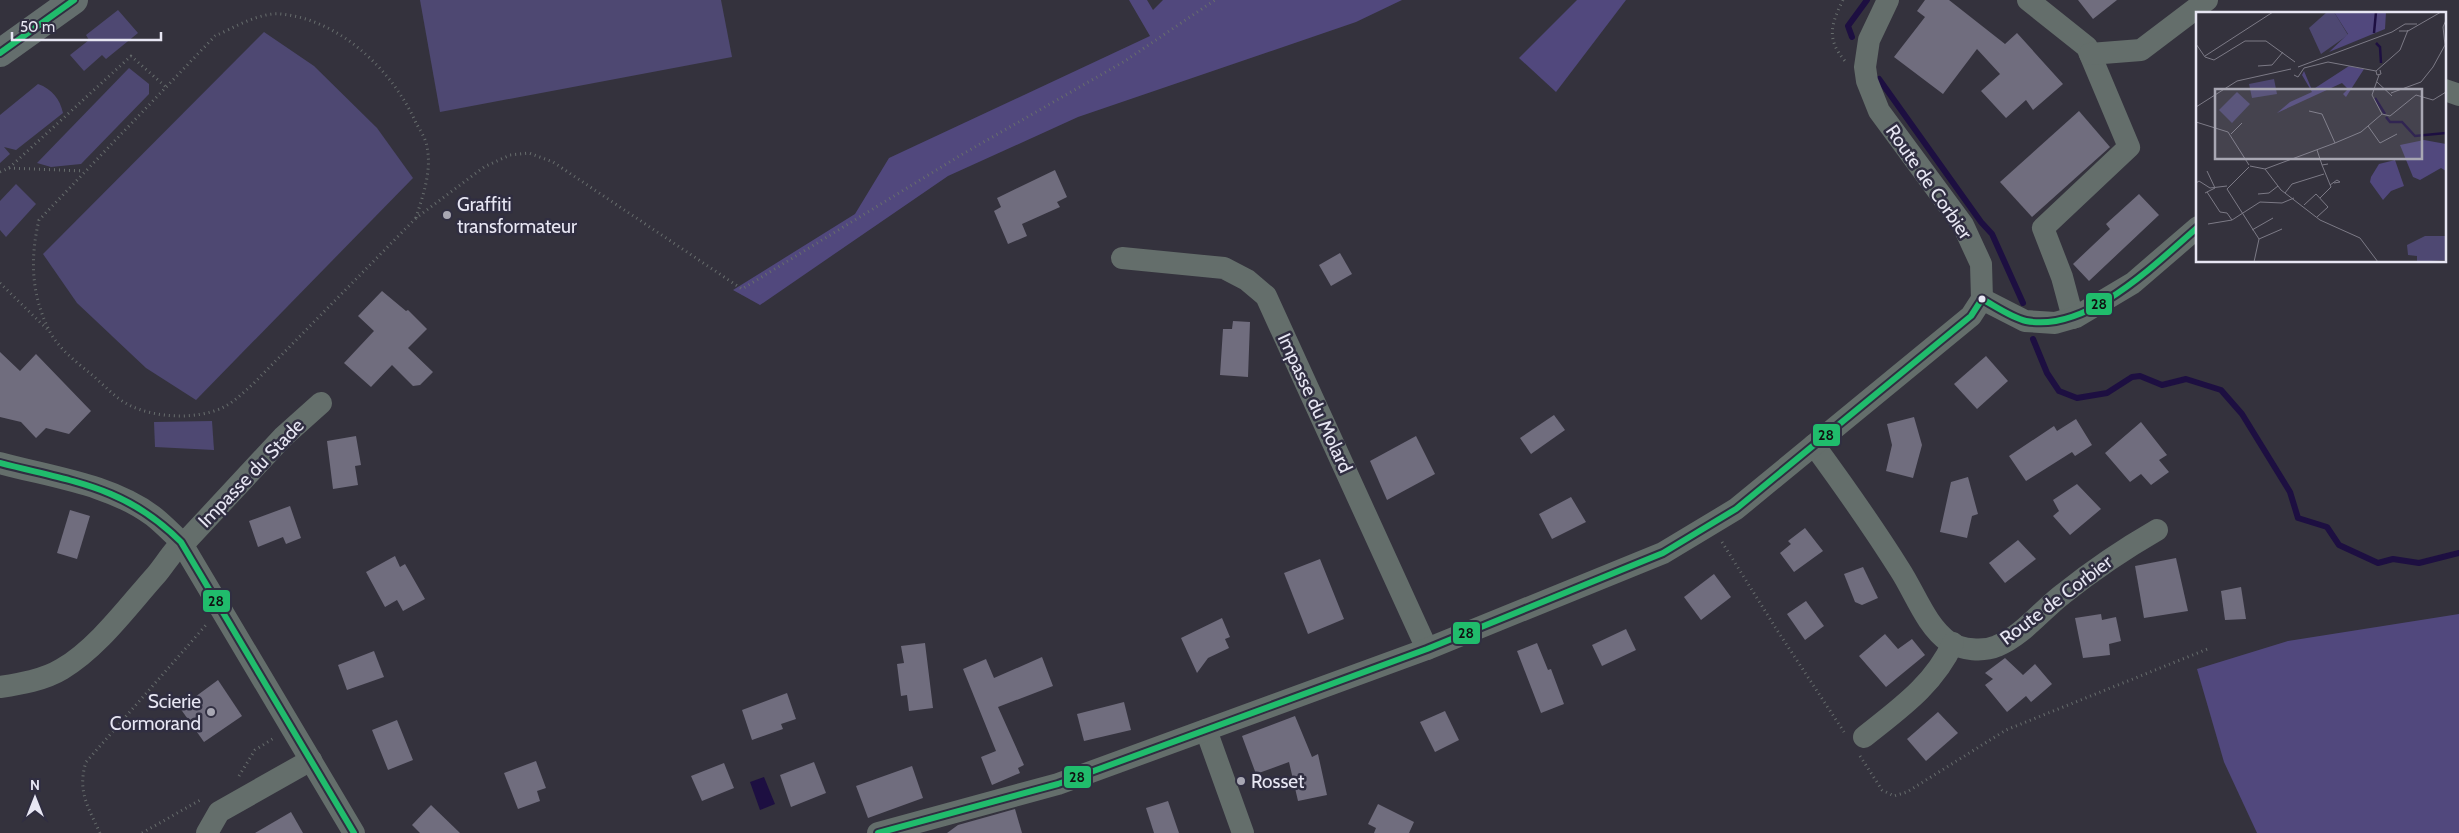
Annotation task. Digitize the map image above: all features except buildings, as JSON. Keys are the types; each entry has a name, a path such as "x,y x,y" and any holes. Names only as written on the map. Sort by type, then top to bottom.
{"main road":[{"path":"0,53 74,0"}],"street":[{"name":"Route de Corbier","path":"1888,0 1869,40 1865,67 1870,94 1879,111 1962,225 1981,264 1982,299"},
{"path":"2028,0 2083,42 2090,54 2129,147 2043,228 2062,277 2073,318"},
{"path":"2090,54 2141,50 2207,0"},
{"path":"2446,90 2459,95"},
{"path":"878,833 1058,784 1427,649 1663,553 1736,509 1971,316 1982,299 2025,321 2055,323 2073,318 2133,283 2196,229"},
{"name":"Impasse du Molard","path":"1122,258 1224,268 1247,280 1266,296 1427,649"},
{"name":"Impasse du Stade","path":"0,687 25,683 62,669 97,640 162,568 181,542 189,538 283,437 321,403"},
{"path":"1814,445 1859,506 1928,619 1939,633 1953,644 1938,671 1913,698 1864,737"},
{"path":"0,463 101,490 124,500 152,516 181,542 222,608 354,833"},
{"name":"Route de Corbier","path":"1953,644 1969,649 1997,646 2019,632 2062,594 2127,547 2157,530"},
{"path":"1206,730 1243,833"},
{"path":"207,833 219,812 310,760"}],"path":[{"path":"0,283 75,361 129,405 162,415 194,415 221,408 238,398 416,218 484,167 510,155 529,153 553,162 742,289 961,155 1124,61 1215,0"},
{"path":"1843,0 1833,20 1832,31 1835,47 1853,67 1865,67"},
{"path":"49,332 34,287 32,247 39,220 84,171 216,36 248,21 278,14 309,21 346,39 374,62 406,100 427,147 427,183 416,218"},
{"path":"0,172 9,168 131,56 167,88"},
{"path":"9,168 84,171"},
{"path":"100,833 85,801 80,779 86,762 222,608"},
{"path":"237,779 255,750 292,727"},
{"path":"142,833 211,794"}],"shaded area":[{"path":"420,0 721,0 732,57 440,112"},
{"path":"1129,0 1147,0 1153,10 1163,0 1402,0 1356,22 1078,117 948,176 760,305 733,290 855,214 889,158 1150,36"},
{"path":"1577,0 1626,0 1556,92 1519,58"},
{"path":"118,10 138,33 106,59 102,55 84,71 70,55 89,40 86,35"},
{"path":"264,32 314,66 377,128 413,178 196,400 146,368 77,303 43,254"},
{"path":"129,68 149,84 149,94 81,164 51,167 37,163"},
{"path":"38,84 55,95 63,113 16,150 4,147 10,154 0,163 0,115"},
{"path":"16,184 36,204 6,237 0,230 0,201"},
{"path":"212,421 214,450 155,447 154,422"},
{"path":"2459,614 2459,833 2257,833 2224,762 2197,669 2288,641"},
{"path":"764,777 775,804 760,810 750,782"}],"waterway":[{"path":"1852,37 1848,26 1867,0"},
{"path":"1879,79 1981,222 1992,234 2023,303"},
{"path":"2033,339 2047,373 2059,391 2077,398 2107,393 2132,377 2140,376 2162,385 2186,379 2221,390 2242,414 2290,492 2298,518 2327,527 2339,545 2378,563 2393,559 2419,563 2459,553"}],"transit line":[{"name":"28","path":"0,53 74,0"},
{"name":"28","path":"1982,299 2009,315 2026,321 2049,322 2073,317 2119,292 2162,259 2196,229"},
{"name":"28","path":"878,833 1058,784 1427,649 1663,553 1736,509 1971,316 1982,299"},
{"name":"28","path":"0,463 75,482 118,497 160,523 181,542 354,833"}],"place":[{"name":"Graffiti transformateur","path":"447,215"},
{"name":"Scierie Cormorand","path":"211,712"},
{"name":"Rosset","path":"1241,781"}]}
